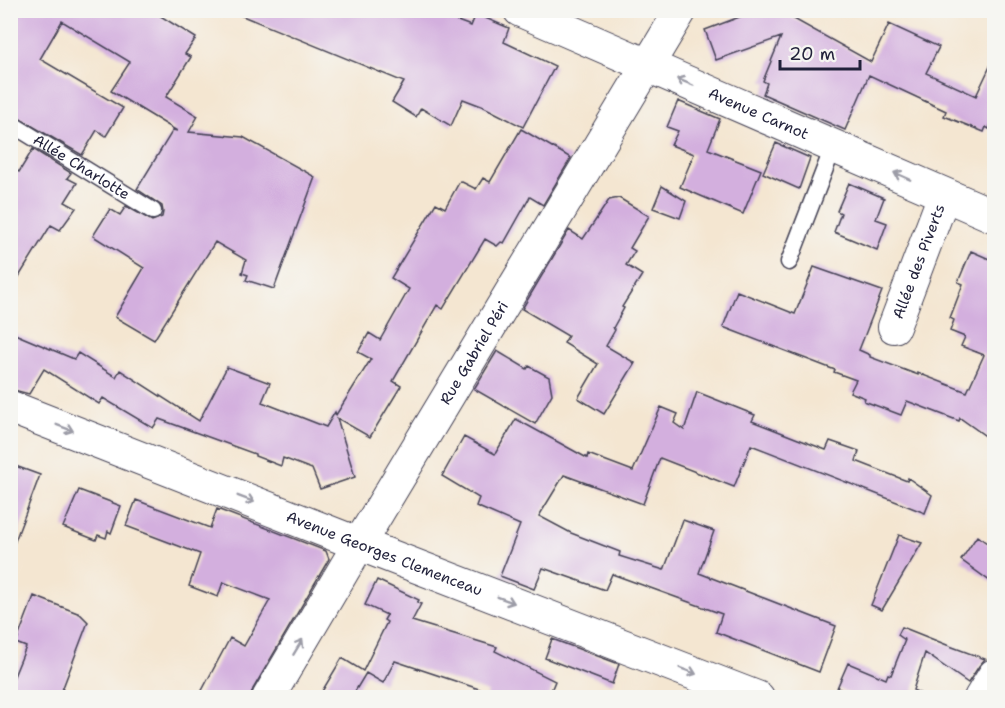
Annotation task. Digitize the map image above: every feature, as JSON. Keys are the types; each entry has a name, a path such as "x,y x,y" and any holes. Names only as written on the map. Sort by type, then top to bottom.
{"street":[{"name":"Avenue Carnot","path":"520,10 994,216"},
{"name":"Rue Gabriel Péri","path":"268,698 681,10"},
{"name":"Allée des Piverts","path":"894,327 944,195"},
{"name":"Avenue Georges Clemenceau","path":"10,406 758,698"},
{"path":"980,698 994,675"}],"lane":[{"name":"Allée Charlotte","path":"10,123 153,211"},
{"path":"789,262 834,145"}],"building":[{"path":"10,10 151,10 196,38 185,54 191,57 166,97 198,116 189,132 243,137 315,177 274,289 246,280 248,275 242,273 246,260 215,242 154,340 115,317 144,268 93,236 110,209 120,215 126,206 152,221 162,217 162,206 137,189 173,130 177,131 111,91 130,62 62,21 40,59 123,108 106,136 97,130 82,155 10,113"},
{"path":"228,10 428,10 471,26 476,14 509,28 504,42 555,66 523,127 463,99 451,126 421,108 416,117 392,102 404,82"},
{"path":"758,10 778,10 871,62 889,24 939,47 926,73 976,96 994,58 994,116 989,129 986,127 984,132 944,116 946,111 869,75 845,130 763,94 767,83 763,81 781,37 716,60 705,30"},
{"path":"678,101 720,119 708,149 761,170 743,214 680,187 694,154 671,145 678,131 667,127"},
{"path":"521,129 571,158 543,205 530,197 504,243 501,242 497,246 485,239 443,309 437,305 393,381 401,386 370,437 337,418 355,477 320,489 312,469 283,458 281,466 255,456 255,454 159,419 153,428 103,398 99,404 44,369 29,394 10,389 10,332 74,359 78,353 116,377 120,370 199,421 227,367 270,383 262,402 326,427 371,359 358,352 369,333 380,340 409,289 391,278 436,203 445,208 460,181 476,189 483,178 490,182"},
{"path":"776,143 810,158 799,189 763,173"},
{"path":"33,149 71,173 67,178 77,183 65,202 76,208 60,230 51,225 10,291 10,167 19,172"},
{"path":"849,183 884,198 876,219 887,223 877,250 834,232 841,213 837,211"},
{"path":"662,186 686,201 680,218 653,208"},
{"path":"619,198 649,216 630,248 635,251 626,265 642,275 622,307 624,308 613,328 615,330 606,346 635,363 604,414 578,398 598,364 564,343 568,336 522,309 569,230 583,239 609,200"},
{"path":"971,251 994,261 994,442 960,418 959,421 907,401 901,415 864,401 865,398 850,392 856,380 723,327 737,291 795,314 814,267 882,291 859,350 870,357 967,392 984,355 961,346 965,337 950,331 954,320 950,318 963,284 958,282"},
{"path":"497,351 527,369 529,366 549,377 552,394 535,424 474,389"},
{"path":"697,392 755,415 752,421 826,450 830,441 859,451 856,461 907,481 908,478 932,495 925,513 751,445 734,487 660,458 643,504 564,475 539,516 571,533 620,552 619,556 664,570 683,520 714,531 699,573 836,626 819,672 716,632 722,614 612,574 605,590 543,568 534,589 500,576 520,525 476,506 479,498 442,476 464,437 495,454 516,419 587,458 588,454 633,471 661,407 678,414 674,423 684,430"},
{"path":"10,464 40,475 12,549 10,548"},
{"path":"79,490 121,506 111,533 108,531 106,538 98,535 96,540 63,527"},
{"path":"136,500 210,528 217,509 326,551 329,559 253,689 250,698 198,698 230,638 244,646 270,600 223,582 218,597 189,586 200,554 126,526"},
{"path":"899,535 922,543 882,610 871,605"},
{"path":"977,536 994,548 994,584 961,560"},
{"path":"377,580 419,600 417,603 421,604 412,621 497,647 495,651 555,681 548,698 486,698 488,692 395,661 383,683 366,673 351,698 318,698 342,658 363,671 387,622 384,620 387,615 365,605"},
{"path":"34,596 80,614 88,622 59,698 10,698 10,686 26,647 16,643"},
{"path":"902,627 985,659 968,683 925,653 913,690 929,698 861,698 837,688 848,663 886,679 888,674 891,675 905,640 898,635"},
{"path":"552,639 619,664 612,684 545,658"}]}
